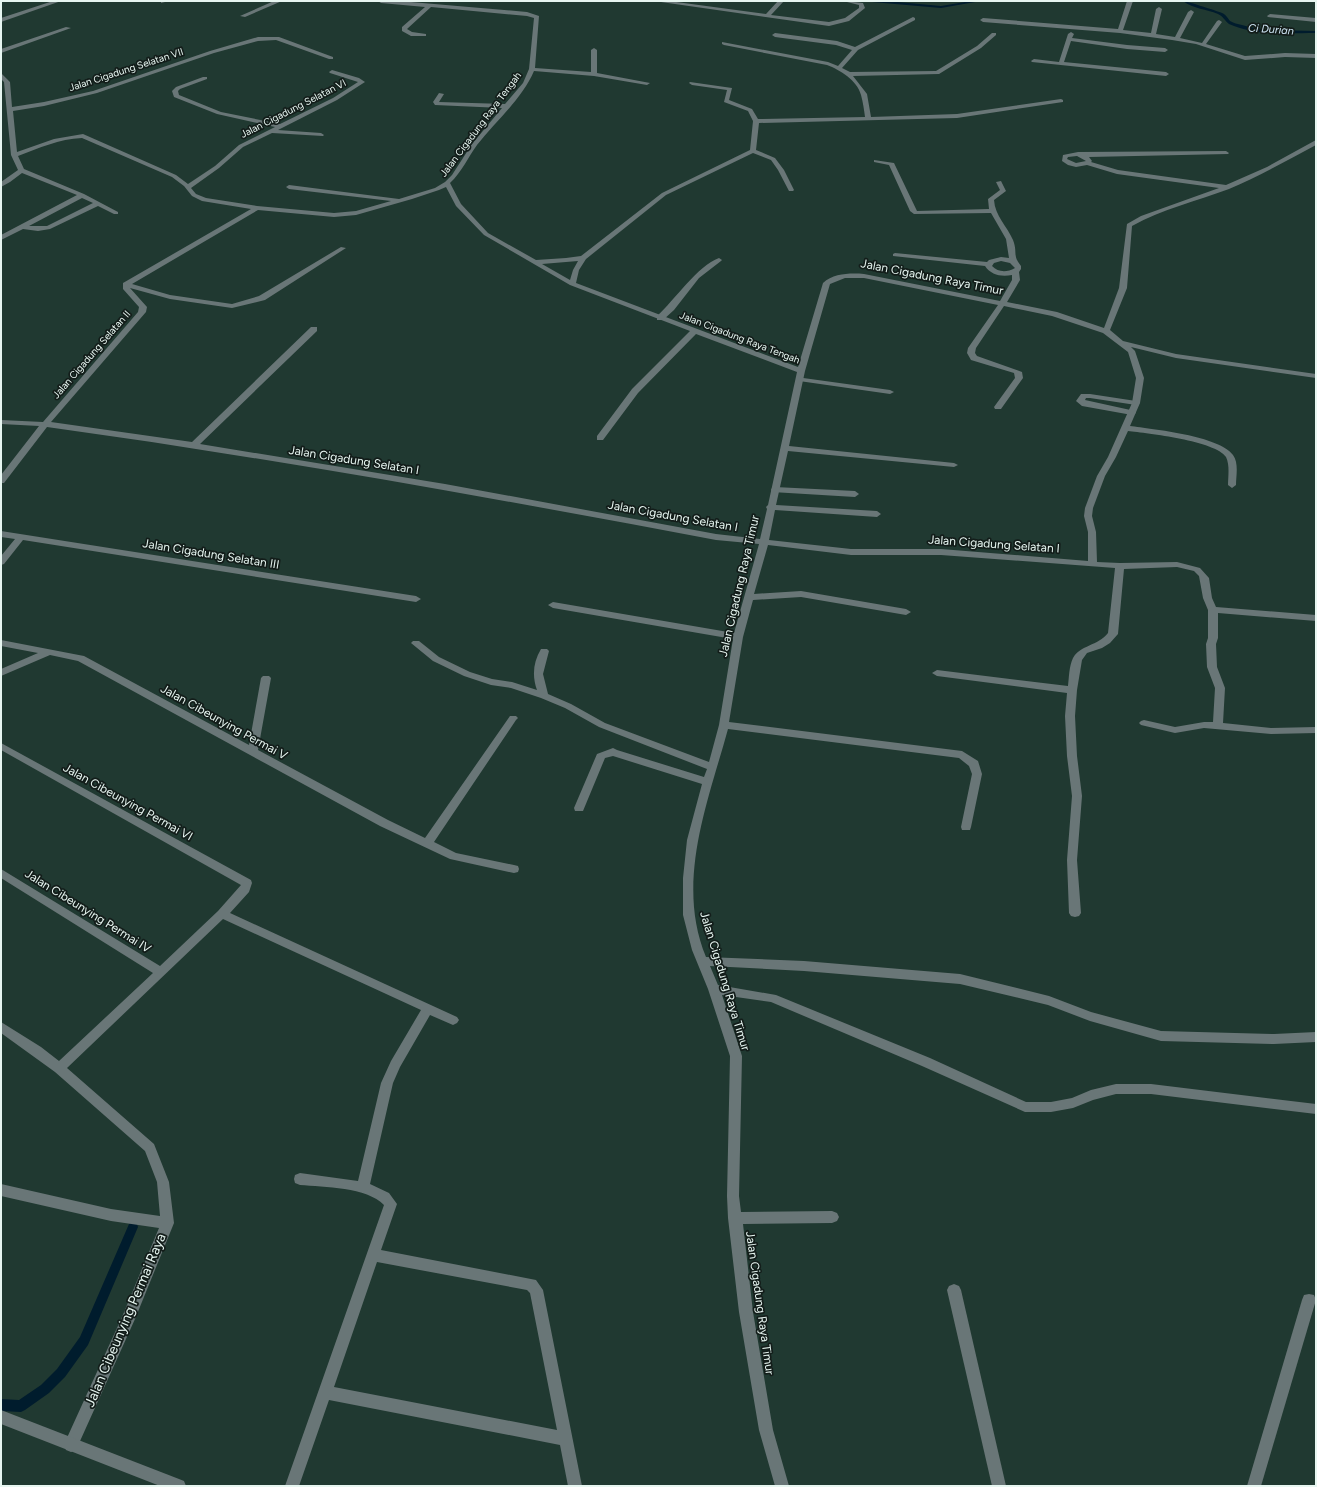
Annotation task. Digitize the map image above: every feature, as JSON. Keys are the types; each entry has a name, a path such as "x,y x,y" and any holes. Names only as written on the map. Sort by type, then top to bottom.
{"street":[{"path":"1,20 58,1"},
{"path":"243,16 279,1"},
{"name":"Jalan Cigadung Raya Tengah","path":"381,1 420,3 429,6 535,15 537,17 532,69 526,84 474,146 454,176 447,183 458,205 486,234 572,284 695,330 800,375 890,392"},
{"path":"657,1 768,15 815,23 839,23 853,17 862,8 861,4 846,1"},
{"path":"768,15 781,1"},
{"path":"1120,31 1130,1"},
{"path":"424,35 411,34 404,30 405,26 429,6"},
{"path":"1153,35 1159,9"},
{"path":"1177,38 1191,12"},
{"path":"1270,16 1316,20"},
{"path":"839,68 856,49 913,19"},
{"path":"983,20 1073,26 1177,38 1245,58 1285,55 1316,56"},
{"path":"1203,45 1219,22"},
{"path":"1061,64 1073,26"},
{"path":"1,51 68,28"},
{"path":"849,74 936,73 979,47 994,34"},
{"path":"775,35 838,43 856,49"},
{"name":"Jalan Cigadung Selatan VII","path":"11,109 44,104 95,92 212,52 258,39 277,38 331,58"},
{"path":"1070,39 1127,47 1165,50"},
{"path":"724,43 828,64 839,68 849,74 864,94 868,119"},
{"path":"594,50 594,74"},
{"path":"1034,61 1166,74"},
{"path":"532,69 594,74 647,82"},
{"name":"Jalan Cigadung Selatan VI","path":"188,187 217,167 241,146 335,99 362,82 357,79 332,72"},
{"path":"1,75 7,82 11,109 14,155 21,170 82,195 116,213"},
{"path":"205,78 178,88 175,91 176,96 219,113 280,126"},
{"path":"692,83 730,89 726,101 750,110 756,121 753,151"},
{"path":"441,94 436,102 437,104 507,106"},
{"path":"756,121 957,116 1061,101"},
{"path":"269,131 321,135"},
{"path":"14,155 62,138 83,136 174,176 188,187 194,195 204,200 257,208 346,215 403,200 437,189 447,183"},
{"path":"1093,564 1092,532 1088,516 1089,508 1101,476 1126,428 1136,403 1140,378 1130,351 1106,331 1123,288 1129,225 1143,217 1228,187 1269,168 1316,142"},
{"path":"753,151 773,159 782,170 791,190"},
{"path":"572,284 576,270 583,258 664,194 735,162 753,151"},
{"path":"1226,153 1068,155 1065,156 1064,160 1076,165 1088,163 1117,172 1228,187"},
{"path":"1082,155 1089,159 1088,163"},
{"path":"876,161 892,164 913,211 916,213 991,211"},
{"path":"1,185 21,170"},
{"path":"999,182 1003,191 991,199 991,211 1009,239 1012,251 1012,261"},
{"path":"289,186 403,200"},
{"path":"1,238 82,195"},
{"path":"21,227 38,229 48,228 97,204"},
{"path":"126,286 257,208"},
{"path":"126,286 178,298 232,306 262,298 343,248"},
{"path":"895,255 988,264 995,260 1012,261 1018,266 1015,271 1016,280 1002,304 972,348 971,353 974,358 1018,372 1019,378 998,407"},
{"path":"534,262 583,258"},
{"path":"660,318 671,308 698,277 720,260"},
{"path":"988,264 990,269 999,273 1015,271"},
{"name":"Jalan Cigadung Raya Timur","path":"782,1486 766,1430 746,1312 735,1218 733,1196 736,1056 714,989 702,961 689,915 688,878 692,840 711,767 724,725 733,679 738,636 764,543 770,507 800,375 828,283 837,278 848,276 864,276 1054,314 1106,331"},
{"name":"Jalan Cigadung Selatan II","path":"1,481 45,424 142,312 143,307 126,286"},
{"path":"194,445 314,329"},
{"path":"600,438 634,391 695,330"},
{"path":"1120,342 1176,356 1316,376"},
{"path":"1132,413 1085,404 1080,401 1084,396 1090,396 1136,403"},
{"name":"Jalan Cigadung Selatan I","path":"1,422 45,424 194,445 445,487 716,537 764,543 851,552 941,552 1136,567 1162,564 1193,567 1203,576 1206,582 1208,600 1213,610 1213,638 1211,644 1212,667 1220,688 1218,727"},
{"path":"1126,428 1202,441 1223,449 1229,455 1232,463 1232,485"},
{"path":"784,448 954,465"},
{"path":"775,490 855,494"},
{"path":"770,507 877,514"},
{"name":"Jalan Cigadung Selatan III","path":"1,534 416,599"},
{"path":"1,562 21,537"},
{"path":"1075,913 1072,860 1077,796 1072,756 1070,716 1072,690 1077,659 1084,651 1099,646 1107,641 1113,634 1120,566"},
{"path":"749,597 801,594 906,612"},
{"path":"553,605 738,636"},
{"path":"1213,610 1316,618"},
{"name":"Jalan Cibeunying Permai V","path":"1,643 81,658 384,823 427,844 454,856 514,869"},
{"path":"416,643 436,659 467,674 491,682 512,685 544,696 568,706 602,724 711,767"},
{"path":"544,651 538,670 538,680 544,696"},
{"path":"1,673 49,652"},
{"path":"937,673 1072,690"},
{"path":"252,752 266,678"},
{"path":"427,844 512,718"},
{"path":"1144,722 1175,730 1204,725 1271,731 1316,730"},
{"path":"724,725 962,755 974,764 977,774 966,827"},
{"name":"Jalan Cibeunying Permai VI","path":"1,746 247,883 245,889 222,914"},
{"path":"579,808 601,756 614,752 707,782"},
{"name":"Jalan Cibeunying Permai IV","path":"1,873 161,972"},
{"path":"59,1068 222,914 453,1020"},
{"path":"702,961 804,966 960,979 1049,1001 1090,1016 1161,1036 1274,1039 1316,1037"},
{"path":"714,989 772,998 926,1062 1026,1107 1051,1107 1073,1103 1091,1095 1116,1090 1151,1089 1316,1109"},
{"path":"363,1187 387,1083 395,1065 428,1008"},
{"name":"Jalan Cibeunying Permai Raya","path":"1,1027 59,1068 150,1148 163,1182 167,1223 128,1319 71,1445"},
{"path":"292,1486 391,1204 388,1198 363,1187 300,1179"},
{"path":"1,1190 111,1215 167,1223"},
{"path":"735,1218 832,1217"},
{"path":"373,1255 531,1284 533,1286 536,1290 575,1486"},
{"path":"954,1290 999,1486"},
{"path":"1254,1486 1309,1300"},
{"path":"325,1392 565,1439"},
{"path":"1,1417 179,1486"}],"waterway":[{"name":"Ci Durian","path":"872,1 941,7 979,1"},
{"name":"Ci Durian","path":"1185,1 1196,7 1219,13 1229,22 1239,26 1272,31 1316,32"},
{"path":"1,1405 21,1406 45,1389 61,1373 84,1341 133,1227"}]}
